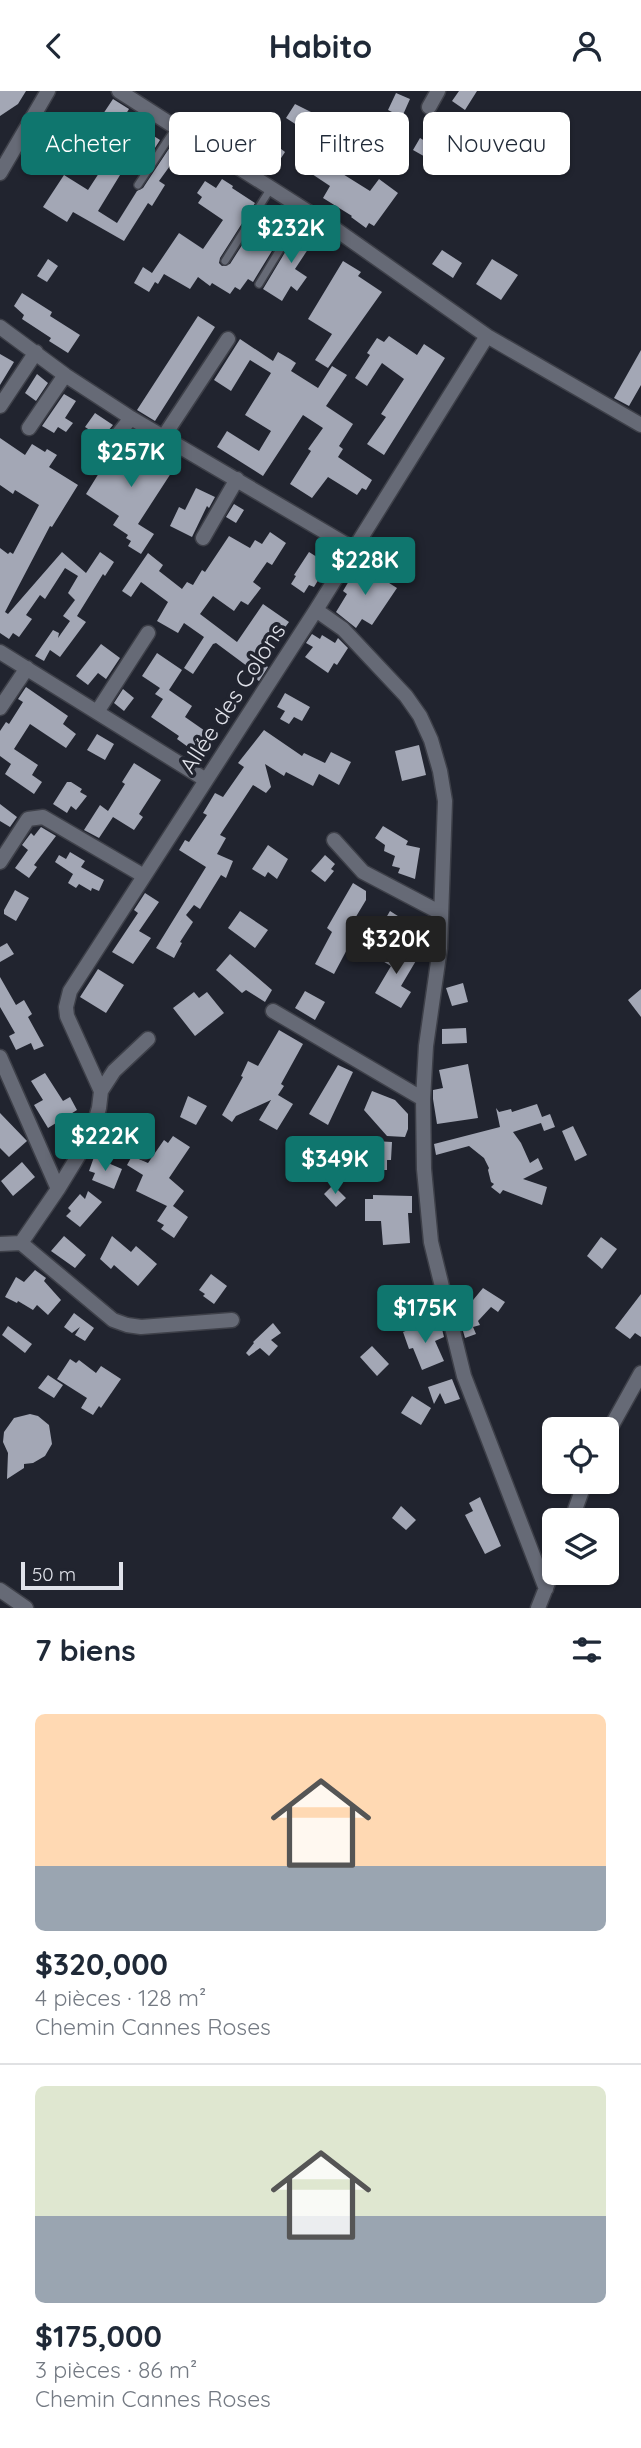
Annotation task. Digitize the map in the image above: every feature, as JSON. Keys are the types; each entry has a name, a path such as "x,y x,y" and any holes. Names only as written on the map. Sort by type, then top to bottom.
{"street":[{"path":"0,173 48,91"},
{"path":"119,91 169,125"},
{"path":"429,107 438,91"},
{"path":"250,175 304,209 487,336 641,425"},
{"path":"0,327 65,375 131,418 354,549"},
{"name":"Allée des Colons","path":"101,1091 67,1016 70,991 316,610 487,336"},
{"path":"164,436 228,339"},
{"path":"0,406 36,352"},
{"path":"29,428 65,375"},
{"path":"92,467 131,418"},
{"path":"203,538 237,479"},
{"path":"316,610 343,629 406,696 420,716 440,771 444,801 438,973 426,1046 423,1098 424,1169 431,1242 464,1376 546,1589"},
{"path":"97,712 148,633"},
{"path":"0,652 206,780"},
{"path":"0,708 27,668"},
{"path":"0,862 28,819 43,817 144,877"},
{"path":"334,840 363,872 441,912"},
{"path":"273,1011 423,1098"},
{"path":"21,1243 91,1135 101,1091 114,1071 148,1039"},
{"path":"0,1058 58,1189"},
{"path":"96,1117 144,1151"},
{"path":"0,1244 21,1243 113,1319 127,1325 141,1327 232,1320"},
{"path":"617,1417 641,1374"},
{"path":"538,1608 548,1585"},
{"path":"0,1590 26,1608"}],"lane":[{"path":"138,185 169,138"},
{"path":"225,261 271,188"},
{"path":"259,284 304,209"}],"building":[{"path":"0,91 26,91 18,104 0,116"},
{"path":"459,91 477,91 465,110 452,101"},
{"path":"396,93 410,99 404,112 388,110"},
{"path":"113,99 129,109 127,112 104,112"},
{"path":"295,104 311,112 295,112 295,124 286,118"},
{"path":"420,138 423,140 423,156 413,150"},
{"path":"169,149 169,167 159,181 165,185 152,206 148,203 124,241 73,212 67,222 43,207 64,175 88,190 98,175 120,175 98,211 117,223 137,191 143,188 152,175 155,175 155,170"},
{"path":"314,175 344,175 370,191 379,179 398,193 374,226 369,223 366,228 323,198 330,186"},
{"path":"222,179 255,203 220,258 219,263 222,266 230,264 265,209 271,205 292,218 253,282 248,279 240,290 235,287 230,294 212,283 210,286 198,277 190,289 164,274 149,292 134,283 143,267 152,273 179,233 203,249 223,220 198,203 202,197 197,193 205,181 216,188"},
{"path":"302,224 318,234 295,269 307,277 297,291 291,286 282,301 263,289"},
{"path":"442,250 462,263 453,278 432,264"},
{"path":"48,259 58,266 47,282 37,276"},
{"path":"492,259 518,275 501,300 476,284"},
{"path":"343,261 361,272 358,276 382,292 328,368 315,360 332,334 308,319"},
{"path":"22,293 52,312 50,316 80,335 68,353 22,319 24,315 14,306"},
{"path":"198,316 215,327 155,421 137,410"},
{"path":"389,336 417,355 424,344 445,358 384,455 367,444 386,417 381,414 404,379 382,363 367,386 355,378 377,338 384,342"},
{"path":"240,339 273,361 278,352 290,359 296,363 291,371 318,388 332,366 347,375 326,406 353,424 339,446 343,449 338,457 372,480 366,490 362,488 357,495 328,477 312,498 290,484 311,451 308,449 323,428 303,415 263,476 217,447 227,431 259,451 271,431 245,415 271,373 250,360 231,391 214,380"},
{"path":"641,350 641,385 629,406 614,398"},
{"path":"0,354 14,362 0,385"},
{"path":"37,374 48,383 36,401 25,393"},
{"path":"64,394 76,401 65,418 73,423 66,432 58,427 54,433 42,426"},
{"path":"95,413 113,425 102,438 85,427"},
{"path":"128,437 175,467 138,524 154,534 141,554 128,546 131,541 126,538 128,535 113,525 119,516 86,494"},
{"path":"0,438 25,455 32,444 57,455 49,467 78,485 52,527 50,526 5,612 8,614 62,552 86,573 100,552 114,562 105,576 103,574 77,616 86,622 60,657 50,650 44,661 35,656 53,630 59,633 58,638 70,621 63,616 75,600 68,593 78,576 65,568 45,599 40,595 26,615 32,619 19,637 13,633 9,639 0,633 0,548 13,554 39,505 15,490 13,494 0,485"},
{"path":"196,488 215,497 209,508 207,506 192,537 170,526 179,507 185,510"},
{"path":"234,504 244,510 236,523 226,517"},
{"path":"270,532 286,543 272,565 267,562 253,582 261,588 248,605 241,601 234,611 213,596 200,614 237,642 263,604 289,622 280,634 274,630 255,658 268,667 259,681 247,673 251,669 216,643 193,674 184,668 204,637 184,623 178,633 157,621 168,602 141,582 131,597 122,591 148,553 163,565 159,571 182,589 187,582 193,585 202,570 205,572 229,536 250,548 255,540 262,544"},
{"path":"309,552 328,564 314,587 309,585 304,593 291,584"},
{"path":"359,564 397,588 372,625 362,619 356,628 336,612 347,594 343,591"},
{"path":"312,634 320,639 322,635 335,643 338,638 348,648 328,673 305,657 313,647 306,643"},
{"path":"101,644 120,658 106,679 98,673 88,685 76,676"},
{"path":"157,653 182,670 169,690 192,706 185,717 208,733 195,752 177,739 179,736 151,717 163,699 155,694 160,688 142,676"},
{"path":"26,687 68,716 63,724 76,734 66,748 30,724 14,749 38,765 32,775 42,782 34,794 5,774 11,764 0,756 0,731 6,722 9,724 23,702 18,699"},
{"path":"123,689 134,698 124,711 114,703"},
{"path":"285,693 310,707 302,721 294,717 289,724 280,719 285,711 277,707"},
{"path":"264,730 302,756 304,753 325,763 331,752 351,762 339,785 319,774 313,786 286,772 284,776 265,764 271,787 266,793 253,785 220,835 226,838 217,854 233,861 226,878 221,875 200,909 194,905 186,915 193,922 180,942 182,943 174,958 156,948 206,867 179,850 185,840 189,842 207,815 203,813 215,793 223,797 244,767 238,763"},
{"path":"97,734 114,744 105,760 87,750"},
{"path":"419,745 426,775 402,781 395,751"},
{"path":"134,763 161,780 139,814 143,817 134,830 113,817 99,838 84,830 100,805 108,811"},
{"path":"67,782 82,789 80,792 87,796 76,810 71,806 67,813 53,804"},
{"path":"0,804 17,817 10,827 0,821"},
{"path":"383,826 408,841 406,845 420,848 415,879 398,873 400,868 392,866 395,856 384,851 385,845 375,838"},
{"path":"41,827 56,836 34,865 37,867 29,878 15,868 28,850 22,845 31,833 34,836"},
{"path":"268,845 288,859 277,879 268,872 265,877 252,869"},
{"path":"70,852 85,861 81,867 104,880 99,891 92,888 91,891 79,884 76,888 68,883 73,874 55,862 59,855 66,859"},
{"path":"325,855 335,864 331,869 334,871 325,882 311,871"},
{"path":"353,883 366,891 366,900 354,920 363,925 334,974 315,964 332,932 327,928"},
{"path":"15,890 29,898 16,921 4,914"},
{"path":"145,893 159,902 139,931 151,938 133,964 112,952 138,913 134,910"},
{"path":"240,911 268,930 255,948 228,928"},
{"path":"390,911 401,918 395,930 383,923"},
{"path":"7,943 14,954 0,962 0,947"},
{"path":"391,943 417,959 401,986 411,992 401,1008 375,993 391,966 381,960"},
{"path":"230,954 272,990 265,1002 246,990 242,993 216,970"},
{"path":"98,969 124,985 106,1013 80,997"},
{"path":"0,977 16,1005 24,1000 32,1014 28,1017 44,1046 34,1050 31,1043 16,1050 9,1036 15,1033 0,1007"},
{"path":"463,983 468,1002 452,1006 446,988"},
{"path":"641,989 641,1017 628,1000"},
{"path":"305,991 325,1002 315,1020 295,1008"},
{"path":"194,992 199,998 207,992 224,1013 195,1036 173,1008"},
{"path":"466,1028 467,1043 442,1044 442,1029"},
{"path":"279,1030 303,1044 281,1084 284,1086 278,1095 293,1104 277,1130 259,1120 271,1100 236,1116 232,1122 222,1115 243,1077 241,1076 248,1061 258,1066"},
{"path":"468,1064 478,1118 437,1124 433,1090 443,1088 439,1070"},
{"path":"338,1065 353,1072 328,1125 309,1114"},
{"path":"45,1073 63,1101 70,1097 77,1110 48,1128 34,1105 43,1100 31,1081"},
{"path":"372,1091 395,1100 408,1114 405,1137 387,1136 364,1110"},
{"path":"188,1096 207,1106 196,1125 180,1117"},
{"path":"537,1104 542,1117 550,1114 555,1127 544,1131 541,1123 513,1132 530,1163 538,1158 543,1169 523,1179 547,1187 542,1205 503,1190 500,1194 491,1187 494,1184 484,1158 469,1146 436,1155 434,1144 500,1127 496,1108 499,1112 511,1109 512,1112"},
{"path":"0,1113 27,1141 9,1157 0,1148"},
{"path":"573,1126 587,1155 575,1161 562,1131"},
{"path":"173,1136 190,1147 169,1178 184,1191 173,1206 188,1217 174,1238 161,1229 164,1225 157,1221 167,1206 136,1191 143,1175 127,1165 132,1156 148,1163 164,1140 168,1143"},
{"path":"374,1141 392,1142 391,1160 387,1160 387,1170 373,1170"},
{"path":"94,1157 122,1169 114,1189 92,1180 95,1173 89,1171"},
{"path":"22,1162 35,1177 13,1196 1,1181"},
{"path":"333,1185 346,1198 336,1207 324,1194"},
{"path":"88,1191 102,1202 80,1227 66,1216 71,1211 68,1208 80,1194 85,1199"},
{"path":"373,1195 412,1196 412,1213 408,1213 410,1243 383,1245 381,1221 365,1221 365,1199 373,1199"},
{"path":"64,1236 86,1255 75,1268 51,1251"},
{"path":"112,1236 131,1252 136,1246 157,1264 138,1286 114,1265 111,1269 100,1259"},
{"path":"601,1237 617,1249 602,1269 587,1256"},
{"path":"35,1270 46,1278 44,1281 61,1300 48,1315 37,1305 33,1310 5,1297 16,1277 24,1282"},
{"path":"211,1274 227,1286 214,1304 199,1290"},
{"path":"483,1288 505,1302 498,1312 491,1307 478,1321 480,1325 473,1327 476,1334 465,1338 459,1317"},
{"path":"641,1294 641,1337 635,1333 630,1339 615,1328"},
{"path":"74,1313 94,1328 85,1341 75,1335 80,1327 72,1333 64,1327"},
{"path":"273,1323 281,1333 271,1340 278,1346 269,1356 260,1348 249,1356 246,1353 253,1342"},
{"path":"441,1325 444,1337 435,1341 444,1361 422,1370 413,1348 409,1349 403,1332 418,1326 421,1333"},
{"path":"8,1326 32,1344 25,1353 2,1335"},
{"path":"372,1346 389,1364 377,1376 360,1357"},
{"path":"70,1359 76,1363 79,1360 96,1373 101,1366 121,1379 93,1415 81,1408 87,1398 57,1379"},
{"path":"48,1375 63,1385 54,1398 38,1388"},
{"path":"452,1379 460,1399 445,1404 440,1393 434,1404 428,1387"},
{"path":"412,1396 431,1408 421,1425 401,1413"},
{"path":"30,1414 38,1416 49,1425 52,1444 45,1456 33,1463 24,1464 24,1468 7,1479 8,1453 3,1442 4,1432 14,1418"},
{"path":"480,1497 501,1546 485,1554 465,1515 473,1511 469,1503"},
{"path":"401,1506 416,1520 406,1530 392,1518"}]}
